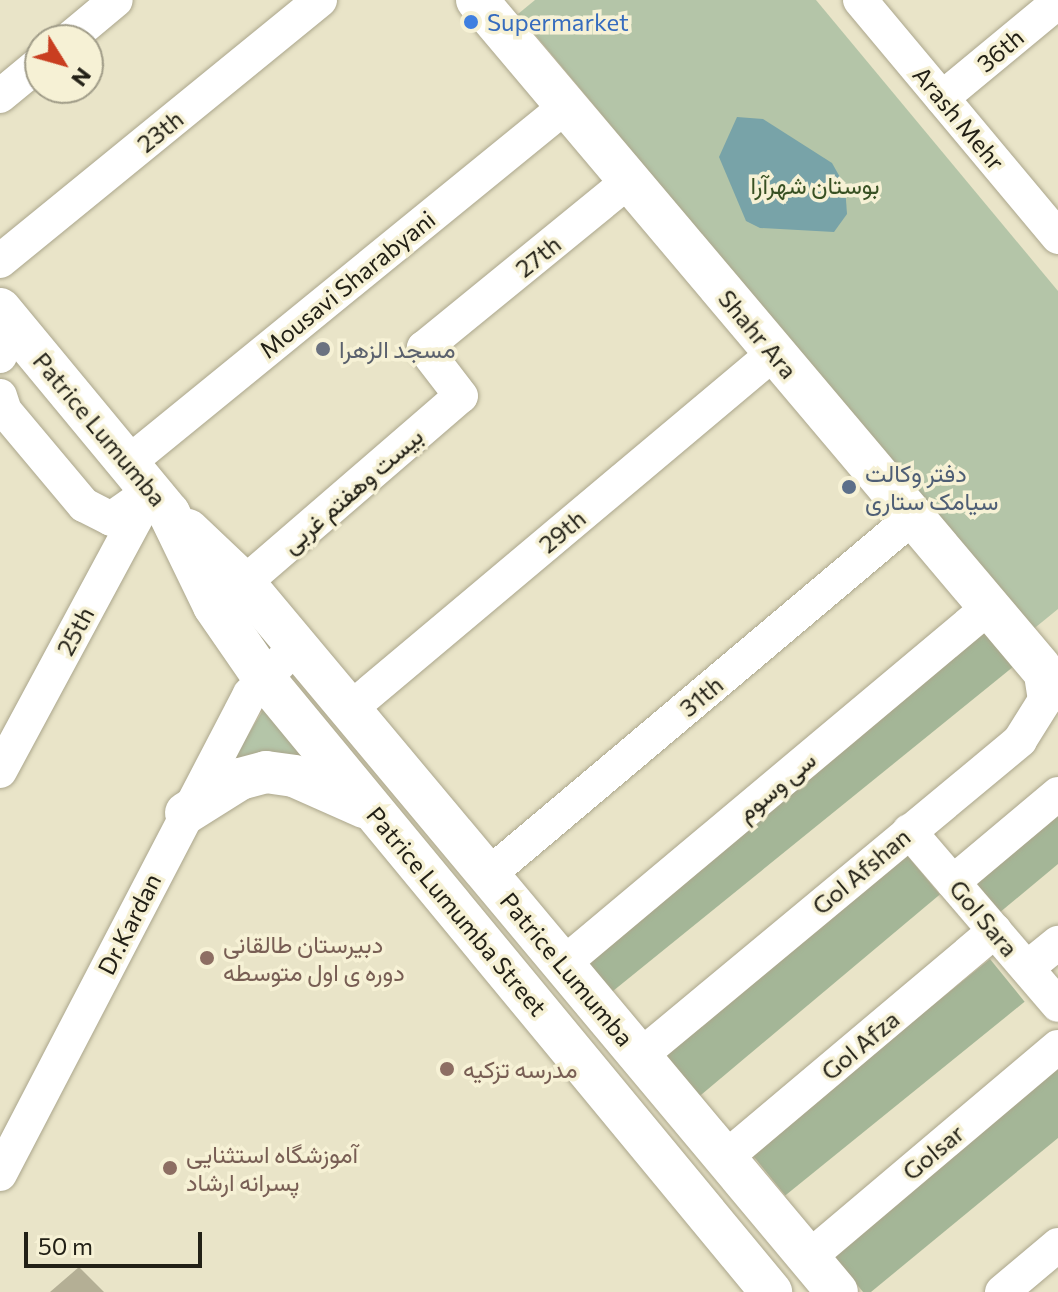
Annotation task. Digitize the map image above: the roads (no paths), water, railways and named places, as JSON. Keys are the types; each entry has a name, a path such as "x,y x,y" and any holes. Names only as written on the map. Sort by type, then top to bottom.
{"main road":[{"name":"Shahr Ara","path":"485,3 566,106 989,607 1052,665"},
{"name":"Patrice Lumumba","path":"0,309 149,489 244,583 837,1292"},
{"name":"Patrice Lumumba Street","path":"149,489 214,606 263,677 771,1292"},
{"path":"186,813 240,779 266,772 294,776 373,811"},
{"path":"497,961 488,926 500,917 535,930"}],"street":[{"path":"87,24 116,0"},
{"name":"23th","path":"0,261 320,0"},
{"name":"Arash Mehr","path":"860,0 1058,237"},
{"name":"36th","path":"942,98 1058,2"},
{"path":"0,96 24,76"},
{"name":"Mousavi Sharabyani","path":"0,396 12,420 84,505 111,519 149,489 566,106"},
{"name":"27th","path":"461,396 435,339 629,181"},
{"path":"0,333 0,356"},
{"name":"29th","path":"350,709 774,353"},
{"name":"بیست وهفتم غربی","path":"244,583 461,396"},
{"name":"25th","path":"0,771 149,489"},
{"name":"31th","path":"488,875 913,517"},
{"name":"سی وسوم","path":"563,964 989,607"},
{"name":"Dr.Kardan","path":"0,1174 186,813 263,677 296,646"},
{"name":"Gol Afshan","path":"640,1056 1029,730 1045,700 1052,665"},
{"path":"953,882 1058,794"},
{"name":"Gol Sara","path":"909,831 1058,1005"},
{"name":"Gol Afza","path":"725,1158 995,931"},
{"path":"1027,968 1058,943"},
{"name":"Golsar","path":"808,1258 1058,1047"},
{"path":"1002,1292 1058,1245"}],"water":[{"path":"737,117 763,119 832,163 845,186 847,214 834,232 760,228 746,221 719,157"}],"place":[{"name":"Supermarket","path":"471,22"},
{"name":"مسجد الزهرا","path":"323,349"},
{"name":"دفتر وکالت سیامک ستاری","path":"849,487"},
{"name":"دبیرستان طالقانی دوره ی اول متوسطه","path":"207,958"},
{"name":"مدرسه تزکیه","path":"447,1069"},
{"name":"آموزشگاه استثنایی پسرانه ارشاد","path":"170,1168"}],"park label":[{"name":"بوستان شهرآرا","path":"815,185"}]}
